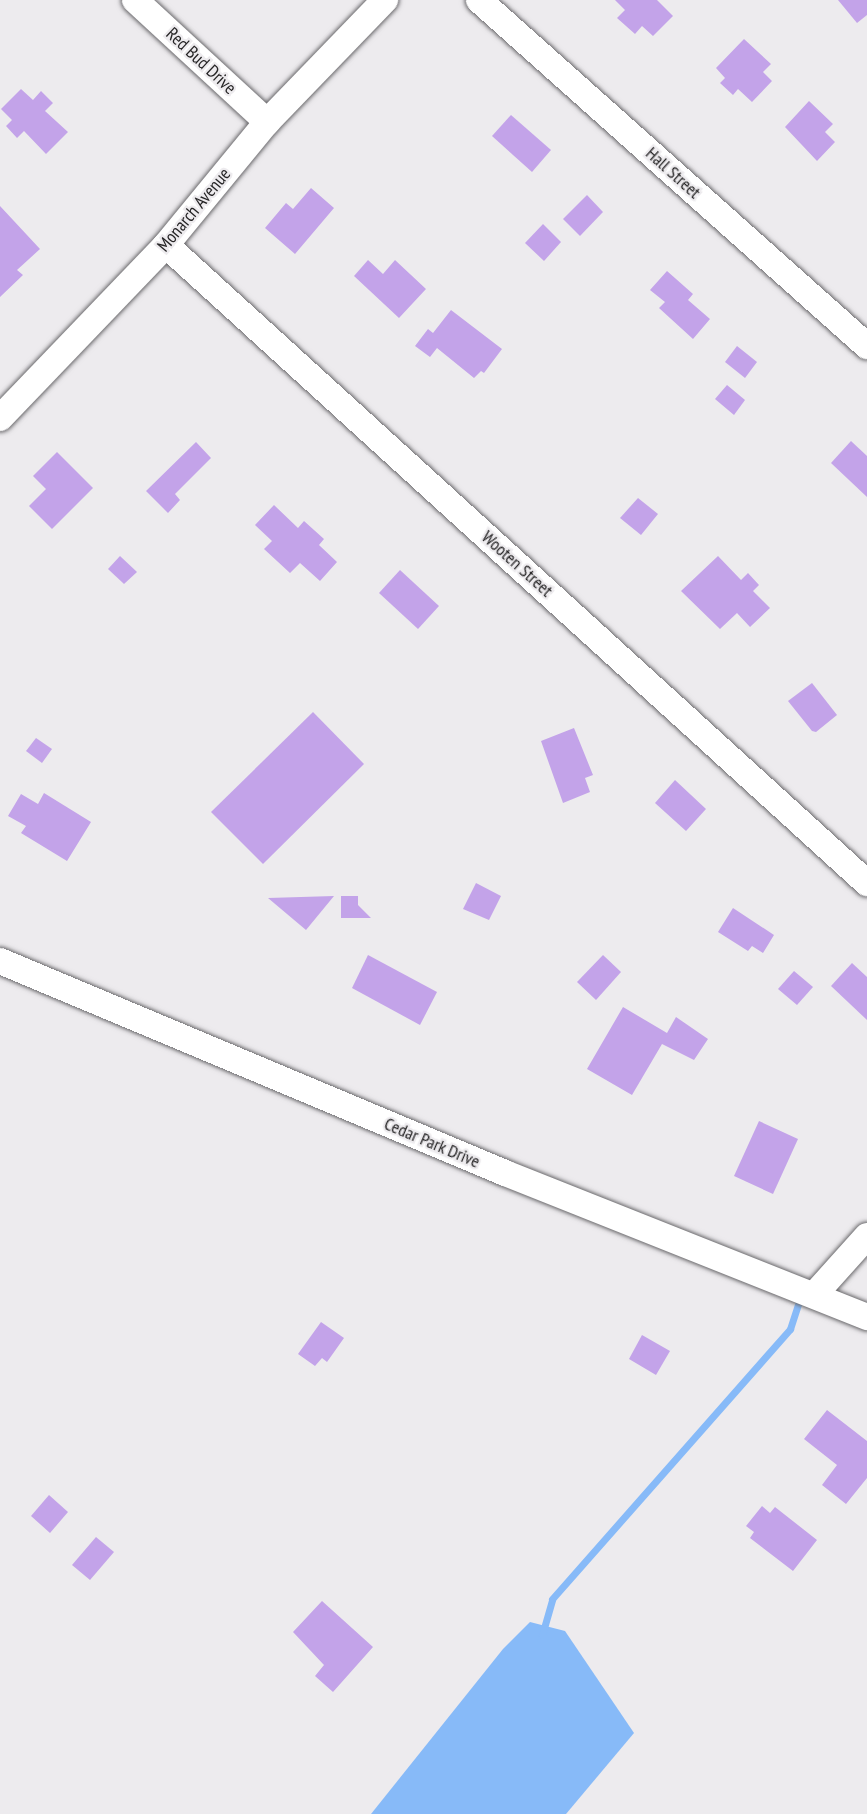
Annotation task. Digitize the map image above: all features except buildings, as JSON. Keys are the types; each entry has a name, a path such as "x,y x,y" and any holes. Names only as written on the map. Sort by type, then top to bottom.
{"street":[{"name":"Red Bud Drive","path":"135,0 267,122"},
{"name":"Monarch Avenue","path":"0,418 166,244 267,122 385,0"},
{"name":"Hall Street","path":"479,0 867,346"},
{"name":"Wooten Street","path":"166,244 867,883"},
{"name":"Cedar Park Drive","path":"0,961 505,1173 815,1294 867,1317"},
{"path":"815,1294 867,1236"}],"water":[{"path":"530,1622 565,1631 634,1733 566,1814 371,1814 503,1649"}],"waterway":[{"path":"542,1635 552,1599 790,1329 798,1304"}]}
